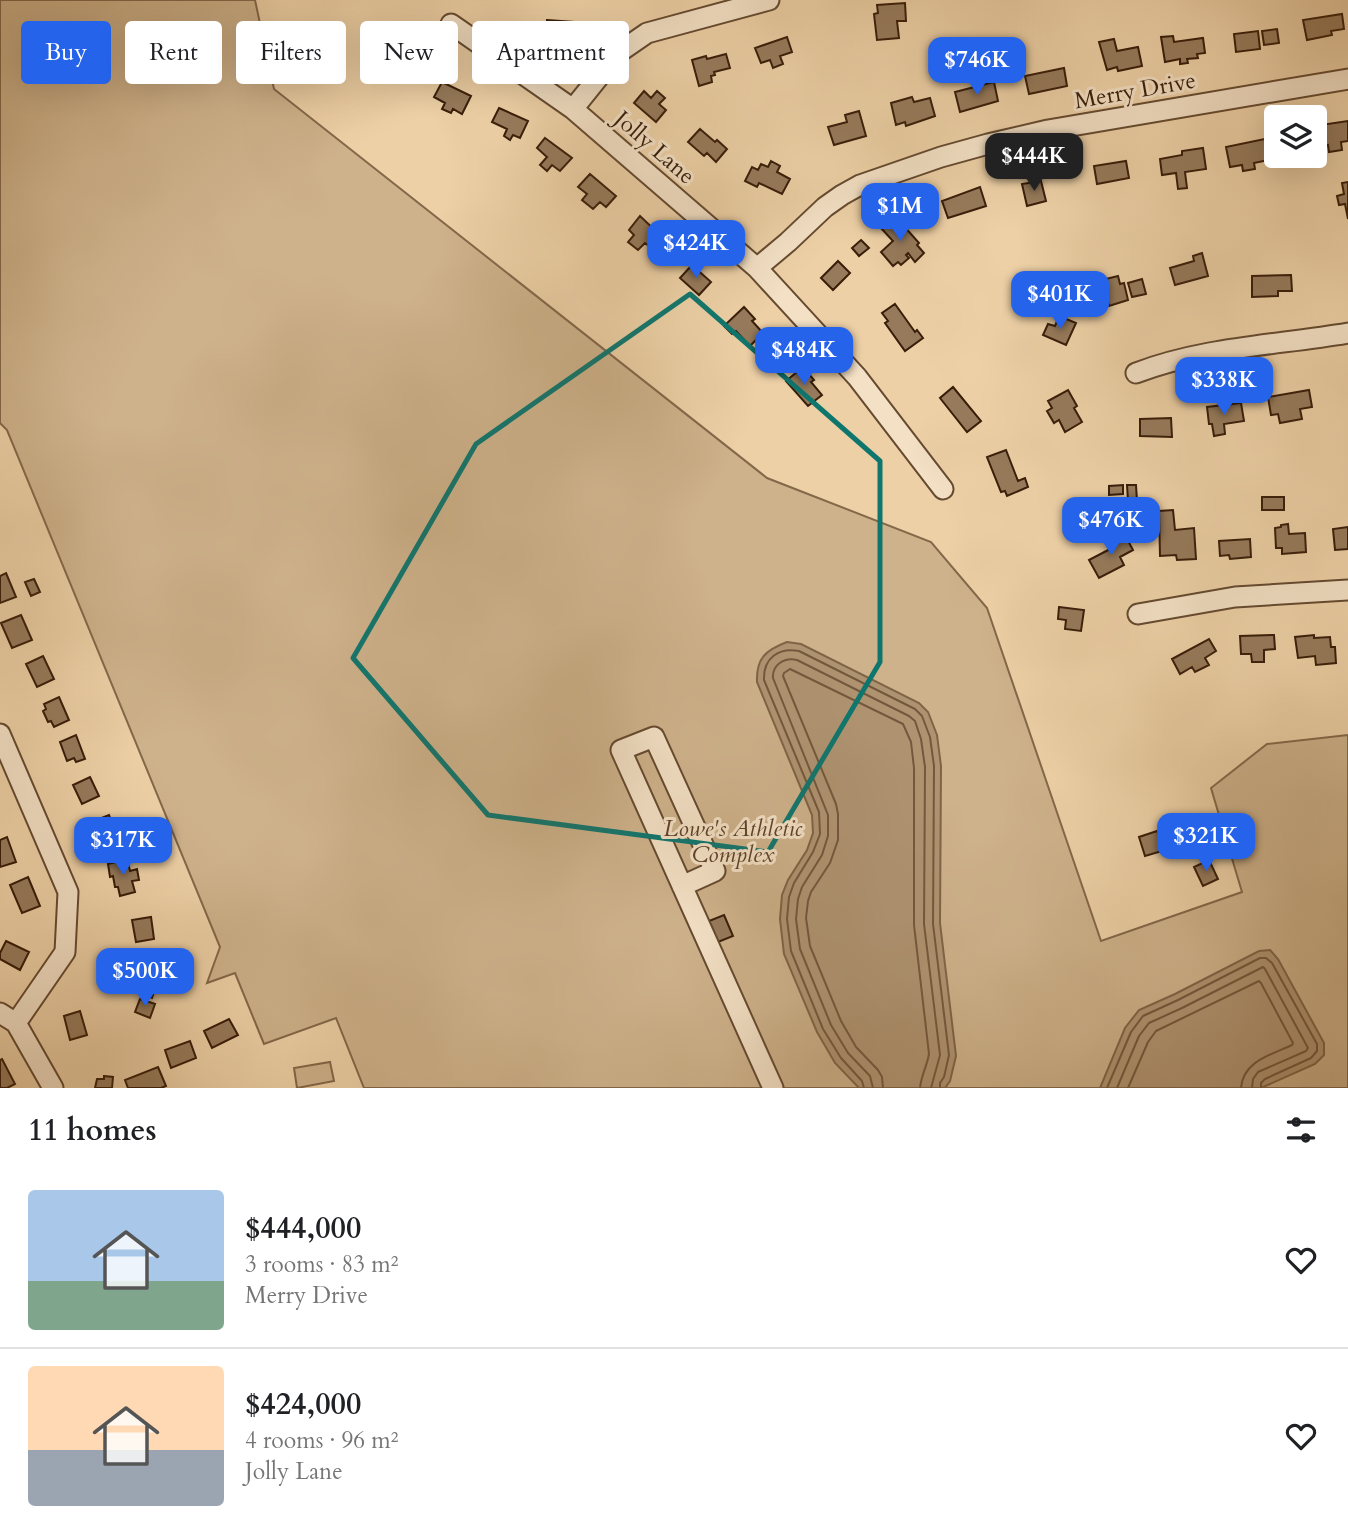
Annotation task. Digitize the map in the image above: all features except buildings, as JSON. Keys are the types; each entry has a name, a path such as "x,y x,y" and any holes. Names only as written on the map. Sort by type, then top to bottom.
{"street":[{"path":"573,109 618,53 647,33 769,0"},
{"name":"Jolly Lane","path":"458,29 573,109 757,268 857,377 943,489"},
{"name":"Merry Drive","path":"757,268 825,206 842,194 860,185 941,157 1048,130 1348,79"},
{"path":"1136,373 1195,355 1348,333"},
{"path":"1138,614 1235,597 1348,590"},
{"path":"0,734 68,892 65,952 8,1018 53,1088"},
{"path":"682,886 715,870 654,737 621,750 682,886 774,1088"}],"highlighted area":[{"path":"690,294 880,461 880,662 768,852 488,815 353,658 476,444"}],"green space":[{"name":"Lowe's Athletic Complex","path":"0,0 255,0 259,21 236,21 236,84 273,84 274,89 767,478 931,542 987,608 1101,941 1242,892 1211,788 1267,744 1348,735 1348,1088 364,1088 336,1018 264,1044 235,973 207,983 220,947 7,430 0,423"},
{"path":"330,1062 334,1081 297,1088 294,1068"}],"water":[{"path":"787,642 801,644 919,703 928,712 937,735 941,766 940,923 956,1056 950,1081 945,1088 859,1088 835,1063 817,1032 784,954 780,919 782,895 807,850 813,833 812,815 757,682 757,674 764,656 773,648"},
{"path":"1270,950 1278,959 1324,1043 1324,1055 1315,1064 1261,1088 1100,1088 1125,1028 1139,1010 1259,951"}]}
